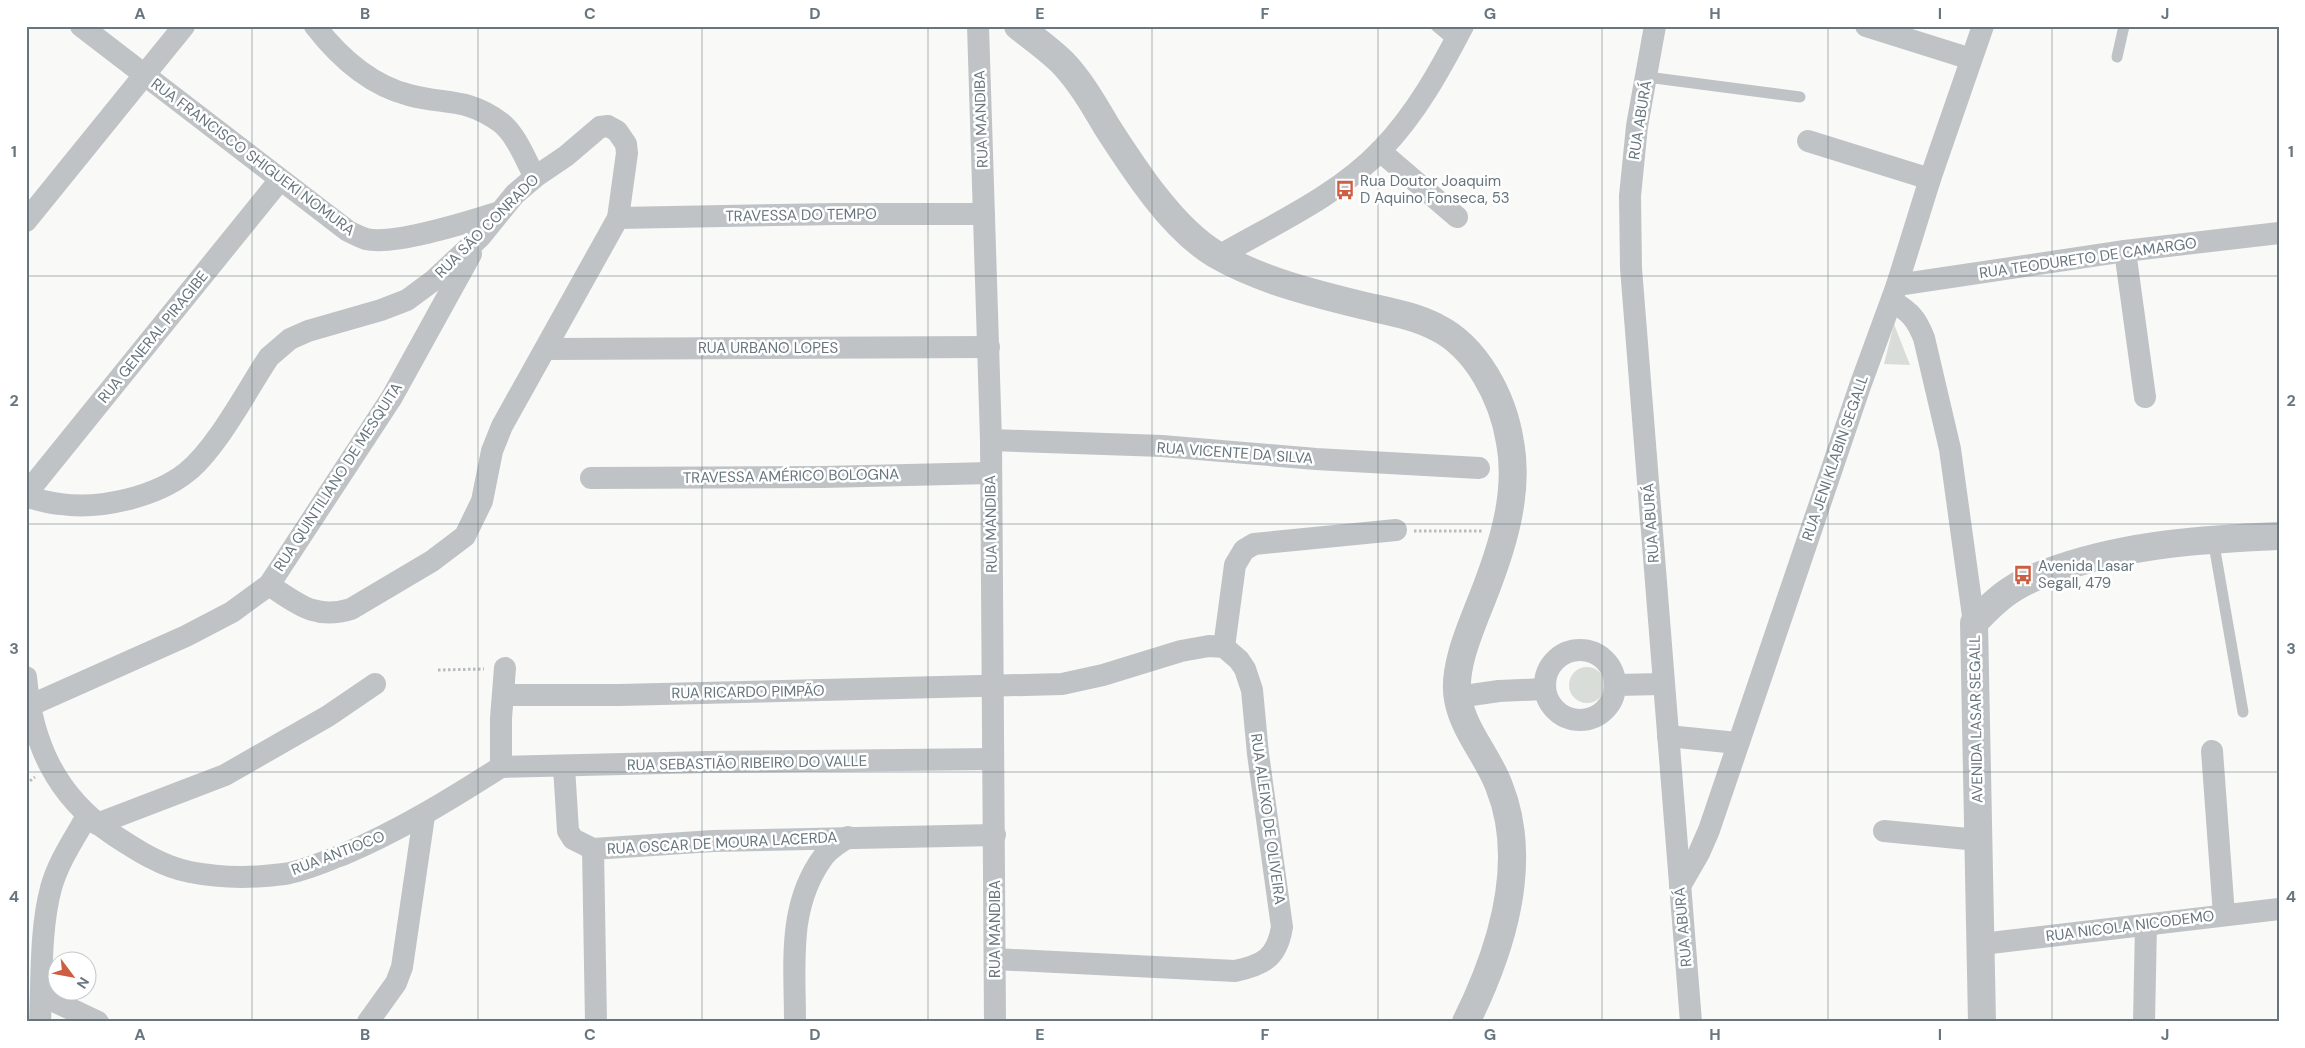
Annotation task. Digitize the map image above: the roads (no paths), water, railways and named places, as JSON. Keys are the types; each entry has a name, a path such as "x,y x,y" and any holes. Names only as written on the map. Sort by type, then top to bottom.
{"street":[{"name":"RUA FRANCISCO SHIGUEKI NOMURA","path":"81,26 279,181 348,231 367,239 388,239 453,227 500,212"},
{"path":"26,221 184,26"},
{"path":"315,26 333,48 359,70 386,87 410,96 457,102 472,107 501,123 510,132 535,176"},
{"name":"RUA MANDIBA","path":"978,26 991,440 995,1022"},
{"path":"1018,26 1063,63 1084,89 1149,187 1182,226 1219,256 1286,285 1406,315 1436,327 1456,340 1485,373 1510,439 1514,471 1504,531 1493,572 1465,646 1459,669 1457,697 1466,725 1498,781 1506,802 1512,831 1512,876 1505,916 1483,987 1466,1022"},
{"name":"RUA ABURÁ","path":"1655,26 1637,126 1630,196 1631,268 1691,1022"},
{"path":"1866,26 1971,59"},
{"name":"RUA JENI KLABIN SEGALL","path":"1680,886 1708,830 1894,293 1930,179 1983,26"},
{"path":"1219,256 1325,195 1380,151 1414,111 1459,34"},
{"name":"RUA QUINTILIANO DE MESQUITA","path":"480,237 392,397 269,585 311,611 326,614 351,609 454,546 465,536 482,501 492,452 502,426 618,218 627,153 626,144 617,131 608,126 600,127"},
{"name":"RUA SÃO CONRADO","path":"26,496 61,504 93,504 137,497 164,488 188,472 209,449 269,357 278,347 308,331 381,310 407,300 434,280 480,237 500,212 535,176 566,156 600,127"},
{"path":"1808,141 1930,179"},
{"path":"1380,151 1457,217"},
{"name":"RUA GENERAL PIRAGIBE","path":"26,496 279,181"},
{"name":"TRAVESSA DO TEMPO","path":"618,218 836,214 984,214"},
{"name":"RUA TEODURETO DE CAMARGO","path":"1894,293 2125,251 2279,233"},
{"path":"2125,251 2145,397"},
{"path":"1894,293 1917,322 1924,338 1950,449 1974,623"},
{"name":"RUA URBANO LOPES","path":"546,349 989,347"},
{"name":"RUA VICENTE DA SILVA","path":"991,440 1162,446 1316,459 1479,468"},
{"name":"TRAVESSA AMÉRICO BOLOGNA","path":"592,478 823,477 990,473"},
{"path":"993,687 1079,681 1181,651 1209,646 1224,647 1235,566 1244,550 1254,544 1396,530"},
{"name":"AVENIDA LASAR SEGALL","path":"1982,1022 1982,944 1974,623 2015,587 2040,575 2081,561 2139,548 2213,539 2279,536"},
{"path":"29,706 186,636 232,612 269,585"},
{"name":"RUA ALEIXO DE OLIVEIRA","path":"996,959 1235,971 1256,967 1271,955 1280,941 1282,927 1258,754 1252,690 1245,669 1239,660 1224,647"},
{"path":"1578,650 1594,652 1602,657 1610,665 1615,685 1609,705 1592,718 1582,720 1566,717 1553,708 1545,689 1548,669 1555,660 1563,654 1578,650"},
{"path":"501,768 505,668"},
{"name":"RUA ANTIOCO","path":"26,677 29,706 38,740 52,770 68,795 92,820 133,848 158,861 188,872 235,877 285,874 319,864 398,830 501,768"},
{"path":"40,1022 45,925 51,888 58,868 92,820 225,775 320,721 375,684"},
{"path":"1615,685 1663,684"},
{"name":"RUA RICARDO PIMPÃO","path":"503,695 993,687"},
{"path":"1457,697 1499,691 1545,689"},
{"path":"1668,736 1737,743"},
{"path":"2212,751 2224,915"},
{"name":"RUA SEBASTIÃO RIBEIRO DO VALLE","path":"501,768 707,762 993,759"},
{"path":"564,767 568,832 573,839 593,849"},
{"path":"368,1022 396,983 402,967 424,816"},
{"path":"1884,831 1978,840"},
{"name":"RUA OSCAR DE MOURA LACERDA","path":"596,1022 593,849 713,841 848,836 995,835"},
{"path":"795,1022 797,915 804,891 825,854 848,836"},
{"name":"RUA NICOLA NICODEMO","path":"1982,944 2279,909"},
{"path":"2144,1022 2146,925"},
{"path":"41,995 98,1022"}],"lane":[{"path":"1436,26 1459,34"},
{"path":"2117,56 2124,26"},
{"path":"1647,77 1800,97"},
{"path":"2213,539 2242,712"}],"place":[{"name":"Rua Doutor Joaquim D Aquino Fonseca, 53","path":"1345,190"},
{"name":"Avenida Lasar Segall, 479","path":"2023,575"}]}
